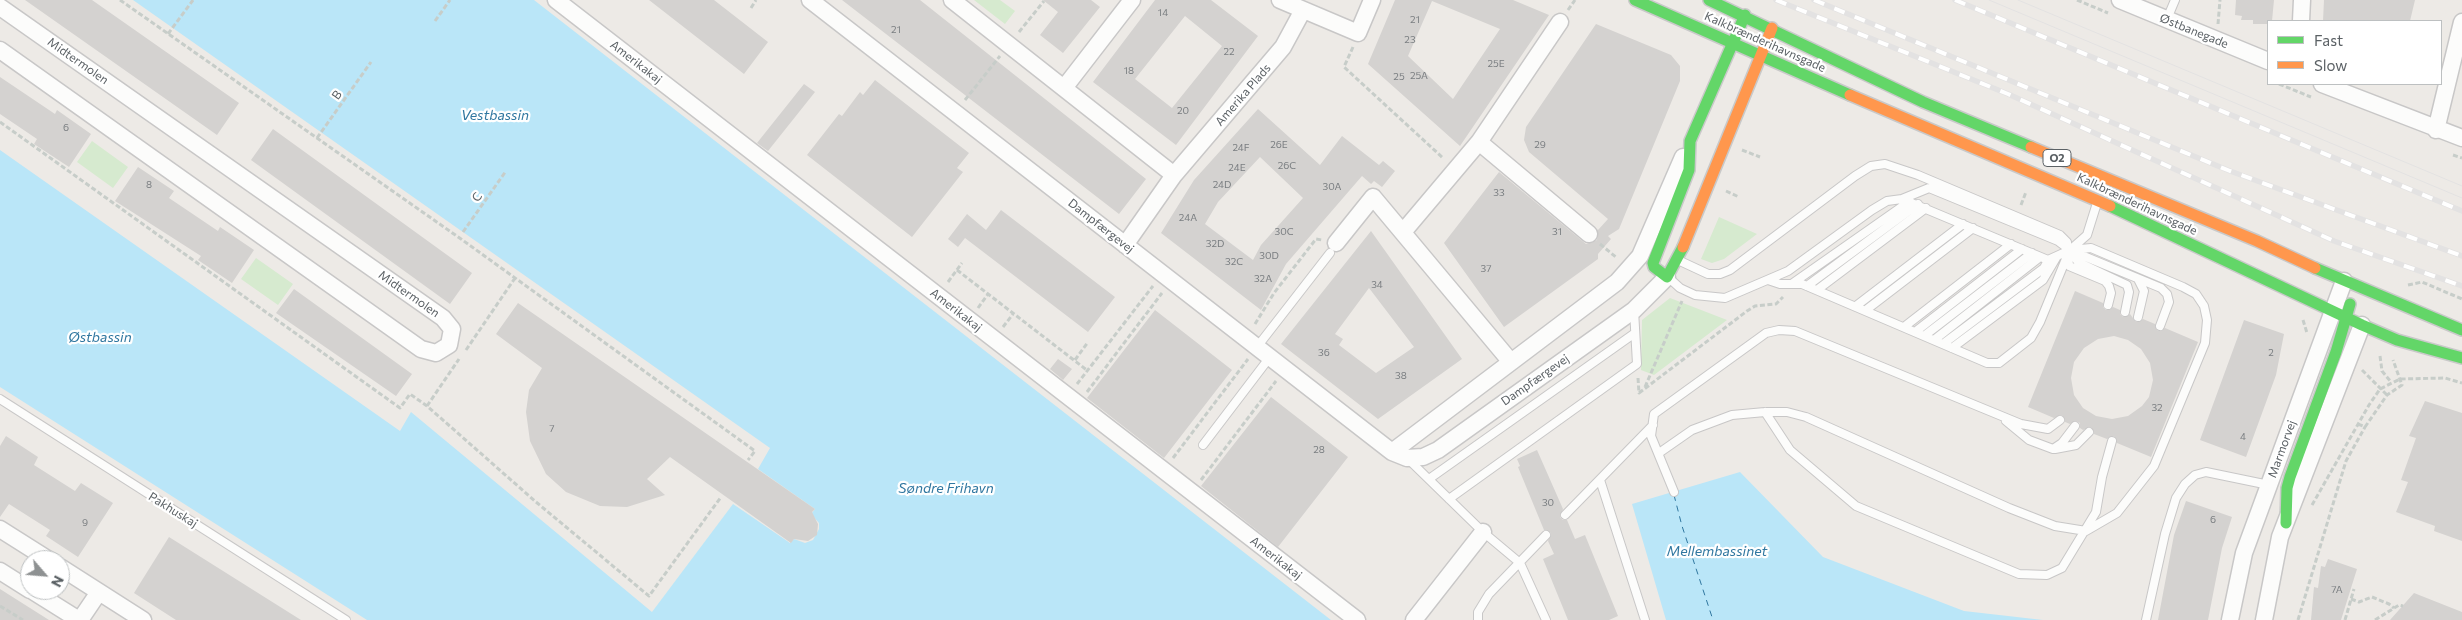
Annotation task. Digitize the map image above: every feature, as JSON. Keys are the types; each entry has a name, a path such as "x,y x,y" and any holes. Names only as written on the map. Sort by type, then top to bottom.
{"main road":[{"name":"Kalkbrænderihavnsgade","path":"1635,0 1761,56 2103,190 2257,241 2344,281 2462,330"},
{"name":"Kalkbrænderihavnsgade","path":"1709,0 1772,28 2103,190 2333,312 2397,340 2462,358"},
{"path":"1690,141 1745,15"},
{"name":"Dampfærgevej","path":"1667,277 1678,260 1772,28"},
{"path":"1652,246 1654,267 1667,277"},
{"path":"2344,281 2355,322"}],"street":[{"name":"Amerikakaj","path":"556,0 1356,620"},
{"name":"Dampfærgevej","path":"810,0 1285,369 1399,455 1423,456 1438,450 1634,310 1667,277"},
{"path":"952,0 1174,175"},
{"path":"1064,88 1132,0"},
{"path":"1280,0 1358,33 1372,0"},
{"name":"Østbanegade","path":"2120,0 2267,62"},
{"path":"2301,20 2302,0"},
{"name":"Midtermolen","path":"0,7 443,318 452,330 449,344 436,353 421,349 0,50"},
{"name":"Amerika Plads","path":"1125,245 1174,175 1283,48 1303,10"},
{"path":"1402,232 1479,142 1560,22"},
{"path":"2436,130 2462,22"},
{"path":"2324,85 2436,130 2462,138"},
{"path":"1399,455 1511,362 1617,282 1640,256 1652,246 1690,141"},
{"path":"1479,142 1589,234"},
{"path":"1333,248 1373,197 1511,362"},
{"path":"1652,246 1678,260"},
{"name":"Marmorvej","path":"2230,620 2244,553 2344,281"},
{"path":"2264,620 2280,537 2286,523 2307,449 2355,322"},
{"path":"0,529 33,550"},
{"path":"1414,620 1483,532"},
{"path":"0,571 20,584"},
{"path":"70,573 143,620"},
{"path":"47,600 80,620 99,592"}],"lane":[{"path":"2167,19 2176,0"},
{"path":"1678,260 1708,274 1720,274 1730,270 1854,176 1871,166 1885,164 1918,175 2060,235 2067,242 2078,262 2127,285 2129,292 2125,312"},
{"path":"1793,283 1906,200 1929,188 2161,288 2168,294 2169,302 2160,326"},
{"path":"1768,280 1780,284 1793,283 1807,286 1988,363 1999,363 2031,338 2040,322 2070,250 2087,235 2103,190"},
{"path":"1667,277 1686,290 1710,298 1724,298 1788,271 1872,210 1888,201 1906,200 2022,250 2048,258"},
{"path":"1807,286 1918,204"},
{"path":"1817,290 1926,208"},
{"path":"1856,306 1963,224"},
{"path":"1866,310 1973,228"},
{"path":"1904,327 2011,244"},
{"path":"1257,347 1333,248"},
{"path":"1659,452 1692,430 1732,415 1765,412 1806,416 2009,508 2055,526 2086,532 2117,513 2154,466 2205,343 2207,320 2204,306 2196,294 2091,248 2070,250 2048,258 1934,340"},
{"path":"1915,332 2022,250"},
{"path":"2070,250 2070,266 2105,281 2109,286 2108,305"},
{"path":"1924,336 2032,254"},
{"path":"1943,344 2044,268 2048,258"},
{"path":"1952,348 2043,280 2048,258"},
{"path":"2137,277 2144,291 2138,317"},
{"path":"1449,499 1637,364 1634,310"},
{"path":"1674,492 1651,436 1654,414 1766,333 1780,330 1795,331 2021,424 2048,429 2060,420"},
{"path":"1429,479 1635,333"},
{"path":"1203,445 1270,357"},
{"path":"2302,394 2327,398"},
{"name":"Pakhuskaj","path":"0,399 346,620"},
{"path":"1765,412 1790,450 1856,506 2019,574 2047,575 2062,568 2086,532 2096,512 2102,477 2112,441"},
{"path":"2000,415 2028,440 2053,449 2076,445 2089,432"},
{"path":"1565,515 1653,425"},
{"path":"2053,449 2062,443 2075,426"},
{"path":"2282,446 2307,449"},
{"path":"1399,455 1429,479 1483,532 1520,563 1546,620"},
{"path":"2146,620 2165,534 2176,498 2185,484 2195,475 2206,472 2269,485"},
{"path":"1600,480 1646,620"},
{"path":"1478,620 1478,612 1489,594 1546,535"}],"path":[{"path":"120,0 516,278 755,450 748,460"},
{"path":"168,34 193,0"},
{"path":"435,21 450,0"},
{"path":"751,8 756,0"},
{"path":"2216,39 2220,0"},
{"name":"B","path":"317,138 370,62"},
{"path":"1344,66 1456,170"},
{"path":"0,122 400,408 410,394 427,406 536,502 649,596 721,497"},
{"name":"C","path":"463,232 506,171"},
{"path":"1264,311 1316,239 1333,248"},
{"path":"946,286 962,263"},
{"path":"957,270 1088,370"},
{"path":"1068,396 1167,277"},
{"path":"1093,384 1167,277"},
{"path":"427,406 516,278"},
{"path":"2422,282 2462,299"},
{"path":"1644,389 1686,290"},
{"path":"977,309 988,294"},
{"path":"1637,364 1639,393 1755,306 1776,304 1784,296"},
{"path":"1005,324 1013,314"},
{"path":"1075,360 1088,342"},
{"path":"1164,471 1257,347"},
{"path":"2380,354 2382,371 2391,382"},
{"path":"2298,620 2346,461 2365,427 2387,395 2402,385 2391,354"},
{"path":"1191,492 1285,369"},
{"path":"2310,509 2380,389 2400,379 2445,378 2462,383"},
{"path":"2380,389 2387,395"},
{"path":"2358,424 2365,427"},
{"path":"2345,620 2354,589"},
{"path":"2351,599 2361,602 2372,597 2394,608"},
{"path":"2375,620 2400,604 2403,606"},
{"path":"0,606 23,620"}],"green space":[{"path":"974,0 1000,0 1015,11 1005,24"},
{"path":"92,141 128,167 113,188 77,162"},
{"path":"1719,217 1757,234 1724,259 1712,263 1701,259"},
{"path":"256,258 293,284 278,305 241,279"},
{"path":"1670,298 1727,320 1654,375 1641,370 1642,320"}],"water":[{"path":"133,0 534,0 1331,620 367,620 0,387 0,150 400,431 411,412 652,612 733,504 790,543 794,539 805,543 813,540 819,529 819,523 811,514 815,509 758,469 770,448"},
{"name":"Mellembassinet","path":"1740,472 1823,557 1964,611 2043,620 1666,620 1632,504"}],"building":[{"path":"25,0 92,0 239,103 217,135"},
{"path":"649,0 714,0 768,42 744,74"},
{"path":"842,0 920,0 1146,179 1119,214"},
{"path":"1043,0 1091,0 1100,7 1063,53 1040,35 1058,12"},
{"path":"1155,0 1211,0 1258,36 1176,145 1093,82","holes":["1185,16 1222,46 1172,108 1135,79"]},
{"path":"1395,0 1513,0 1549,15 1460,146 1368,64","holes":["1432,1 1500,29 1453,99 1408,56"]},
{"path":"2236,0 2274,0 2272,20 2267,20 2267,24 2253,24 2253,20 2241,20 2242,16 2235,15"},
{"path":"2324,0 2415,0 2410,20 2323,20"},
{"path":"1596,24 1671,55 1680,66 1680,81 1619,229 1608,236 1611,239 1598,254 1598,259 1504,327 1444,243 1499,172 1586,244 1597,240 1598,230 1608,219 1529,152 1524,140 1526,127"},
{"path":"0,77 55,114 57,110 91,134 69,167 34,144 37,139 0,114"},
{"path":"875,80 969,153 957,168 963,172 912,237 807,155 839,114 842,116 860,92 863,95"},
{"path":"804,84 815,92 768,151 757,143"},
{"path":"1258,109 1320,165 1342,136 1379,165 1383,161 1395,171 1382,187 1374,181 1371,184 1362,176 1286,264 1261,310 1161,233 1194,180","holes":["1260,157 1303,198 1261,245 1253,260 1205,224 1218,202"]},
{"path":"273,129 472,273 450,304 251,160"},
{"path":"138,167 174,191 169,198 218,231 220,227 254,250 232,283 198,260 201,256 115,201"},
{"path":"1001,210 1115,297 1088,332 965,238 958,247 948,239 967,214 986,230"},
{"path":"1371,231 1462,359 1378,419 1281,344","holes":["1369,288 1414,347 1376,373 1339,345 1343,339 1335,334"]},
{"path":"294,289 412,374 396,396 276,313"},
{"path":"2075,291 2103,303 2103,307 2106,310 2113,307 2120,310 2120,314 2123,317 2130,314 2136,322 2143,319 2155,324 2158,331 2165,328 2198,342 2151,457 2117,443 2114,436 2107,439 2094,434 2091,427 2083,430 2080,428 2080,423 2076,421 2070,424 2065,422 2062,415 2054,418 2028,407","holes":["2114,336 2128,340 2141,349 2150,363 2153,380 2149,397 2142,406 2128,416 2112,419 2096,416 2083,408 2074,395 2071,378 2074,362 2084,348 2098,339"]},
{"path":"518,303 815,509 812,512 818,524 817,535 808,541 794,539 791,543 670,457 647,479 665,495 627,507 600,506 566,492 546,474 530,441 526,412 529,390 542,368 496,334"},
{"path":"1155,310 1232,370 1164,458 1087,398"},
{"path":"2244,320 2284,334 2276,375 2246,457 2200,440"},
{"path":"1058,359 1072,369 1063,380 1050,369"},
{"path":"1271,397 1348,457 1278,547 1201,486"},
{"path":"2425,401 2462,413 2462,541 2434,531 2435,526 2396,512 2408,482 2401,480 2416,438 2409,436"},
{"path":"6,436 38,457 34,465 75,491 81,483 113,503 78,557 46,536 50,530 9,504 0,517 0,446"},
{"path":"1537,450 1563,509 1560,517 1563,520 1567,520 1575,539 1585,535 1618,616 1609,620 1568,620 1543,559 1554,554 1548,541 1551,533 1544,530 1518,467 1520,466 1517,459"},
{"path":"2186,501 2232,517 2222,548 2208,620 2158,620 2174,535"},
{"path":"169,537 301,620 176,620 134,593"},
{"path":"2328,559 2357,569 2341,620 2311,620 2314,587 2318,588 2321,566 2325,567"},
{"path":"0,589 49,620 0,620"},
{"path":"2414,593 2462,612 2462,620 2390,620"}],"ferry route":[{"path":"1674,495 1682,526 1713,620"}],"tram line":[{"path":"1989,0 2462,198"},
{"path":"2018,0 2462,186"}],"railway":[{"path":"1776,0 2008,94 2334,241 2462,286"},
{"path":"1814,0 2230,171 2462,256"},
{"path":"1955,0 2462,211"}],"traffic: fast":[{"path":"1635,0 1850,95"},
{"path":"1709,0 1923,102 2031,147"},
{"path":"1683,247 1667,277 1654,267 1653,263 1689,170 1690,141 1745,15"},
{"path":"2110,206 2362,325 2397,340 2462,358"},
{"path":"2315,268 2462,330"},
{"path":"2286,523 2287,488 2290,477 2336,352 2350,304"}],"traffic: slow":[{"path":"1683,247 1772,28"},
{"path":"1850,95 2110,206"},
{"path":"2031,147 2257,241 2315,268"}],"water label":[{"name":"Vestbassin","path":"495,115"},
{"name":"Østbassin","path":"100,337"},
{"name":"Søndre Frihavn","path":"946,488"}]}
